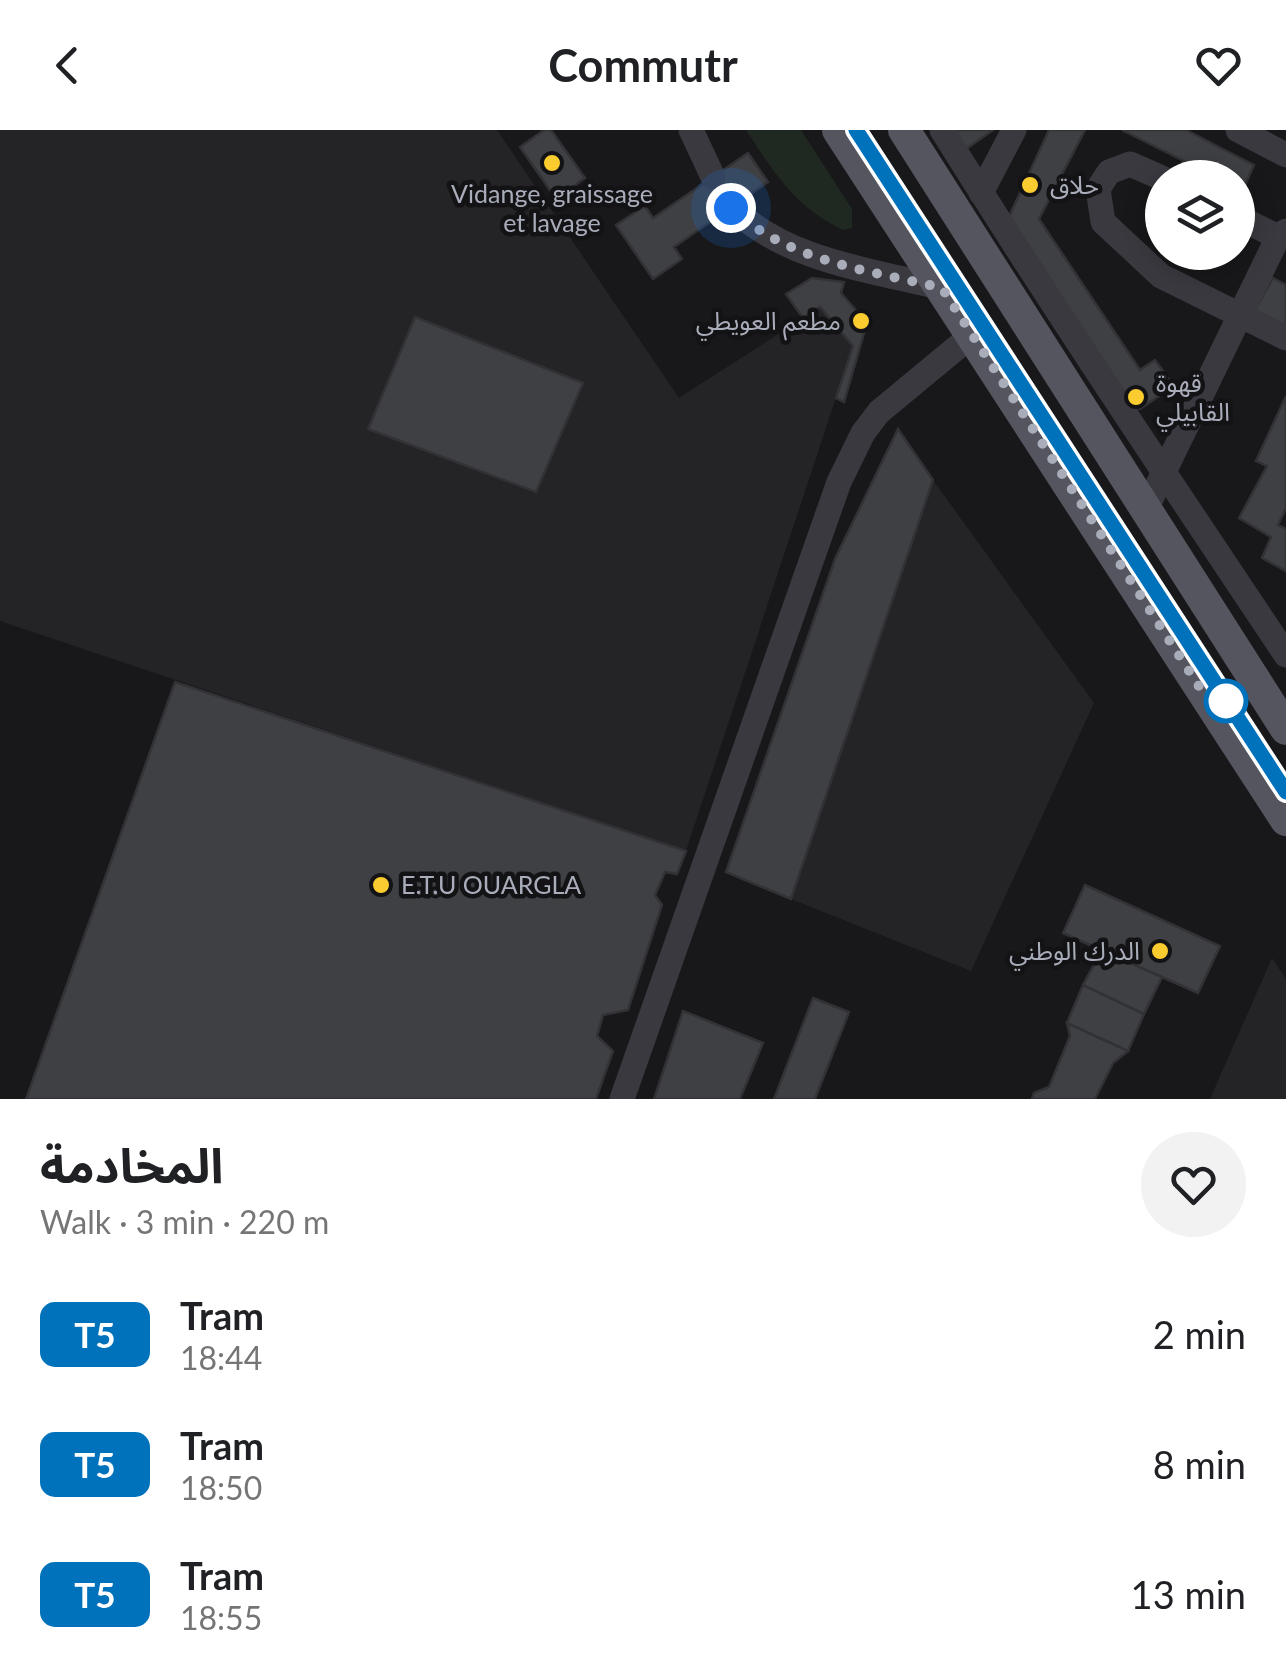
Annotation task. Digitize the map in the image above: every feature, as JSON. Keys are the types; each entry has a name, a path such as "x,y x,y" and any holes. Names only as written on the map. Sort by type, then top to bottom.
{"main road":[{"path":"838,130 1286,820"},
{"path":"904,130 1286,729"}],"street":[{"path":"691,130 713,178"},
{"path":"942,130 1079,347 1166,468 1286,656"},
{"path":"981,193 1014,130"},
{"path":"1238,130 1286,155"},
{"path":"1145,171 1130,164 1108,172 1098,189 1103,222 1145,261"},
{"path":"731,208 758,232 788,248 942,288"},
{"path":"1146,508 1282,234 1255,224"},
{"path":"1155,270 1238,318 1286,338"},
{"path":"622,1099 840,482 862,432 879,412 972,335"}],"shaded area":[{"path":"0,130 497,130 679,398 820,307 853,346 686,851 0,621"},
{"path":"746,130 801,130 852,209 852,228 843,230 799,200"},
{"path":"933,480 1094,703 971,971 791,899"},
{"path":"1272,958 1286,979 1286,1099 1210,1099"}],"building":[{"name":"Vidange, graissage et lavage","path":"544,130 551,130 585,178 556,199 520,147"},
{"path":"948,130 993,130 966,149"},
{"path":"1049,130 1085,130 1039,219 1140,370 1155,360 1174,386 1140,409 1125,405 1008,219"},
{"path":"1122,130 1186,130 1244,160 1182,160"},
{"path":"748,153 768,182 674,247 682,259 653,279 616,225 645,206 653,218"},
{"path":"812,278 844,282 841,293 867,323 844,402 836,398 853,346 820,307 803,318 786,294"},
{"path":"1273,278 1286,285 1286,327 1255,310"},
{"path":"415,317 583,383 536,492 368,429"},
{"path":"1286,396 1286,508 1278,525 1286,529 1286,571 1262,558 1271,537 1239,518 1267,466 1256,461"},
{"path":"898,429 933,480 791,899 726,872 835,559"},
{"name":"E.T.U OUARGLA","path":"175,682 686,851 677,874 665,872 655,895 662,905 628,1010 603,1015 597,1036 613,1051 596,1099 26,1099"},
{"path":"1085,885 1220,946 1198,993 1063,933"},
{"path":"1102,950 1162,977 1144,1014 1083,985"},
{"path":"1083,985 1144,1014 1128,1051 1067,1023"},
{"path":"813,998 849,1012 815,1099 774,1099"},
{"path":"683,1011 763,1043 740,1099 654,1099"},
{"path":"1067,1023 1128,1051 1113,1063 1095,1099 1032,1099 1034,1093 1049,1087 1070,1036"}],"tram line":[{"path":"856,130 1286,792"},
{"name":"T5","path":"856,130 1286,792"}],"place":[{"name":"Vidange, graissage et lavage","path":"552,163"},
{"name":"حلاق","path":"1030,185"},
{"name":"مطعم العويطي","path":"861,321"},
{"name":"قهوة القابيلي","path":"1136,397"},
{"name":"E.T.U OUARGLA","path":"381,885"},
{"name":"الدرك الوطني","path":"1160,951"}],"route":[{"path":"731,208 758,232 788,248 942,288 1202,691 1226,701"}]}
